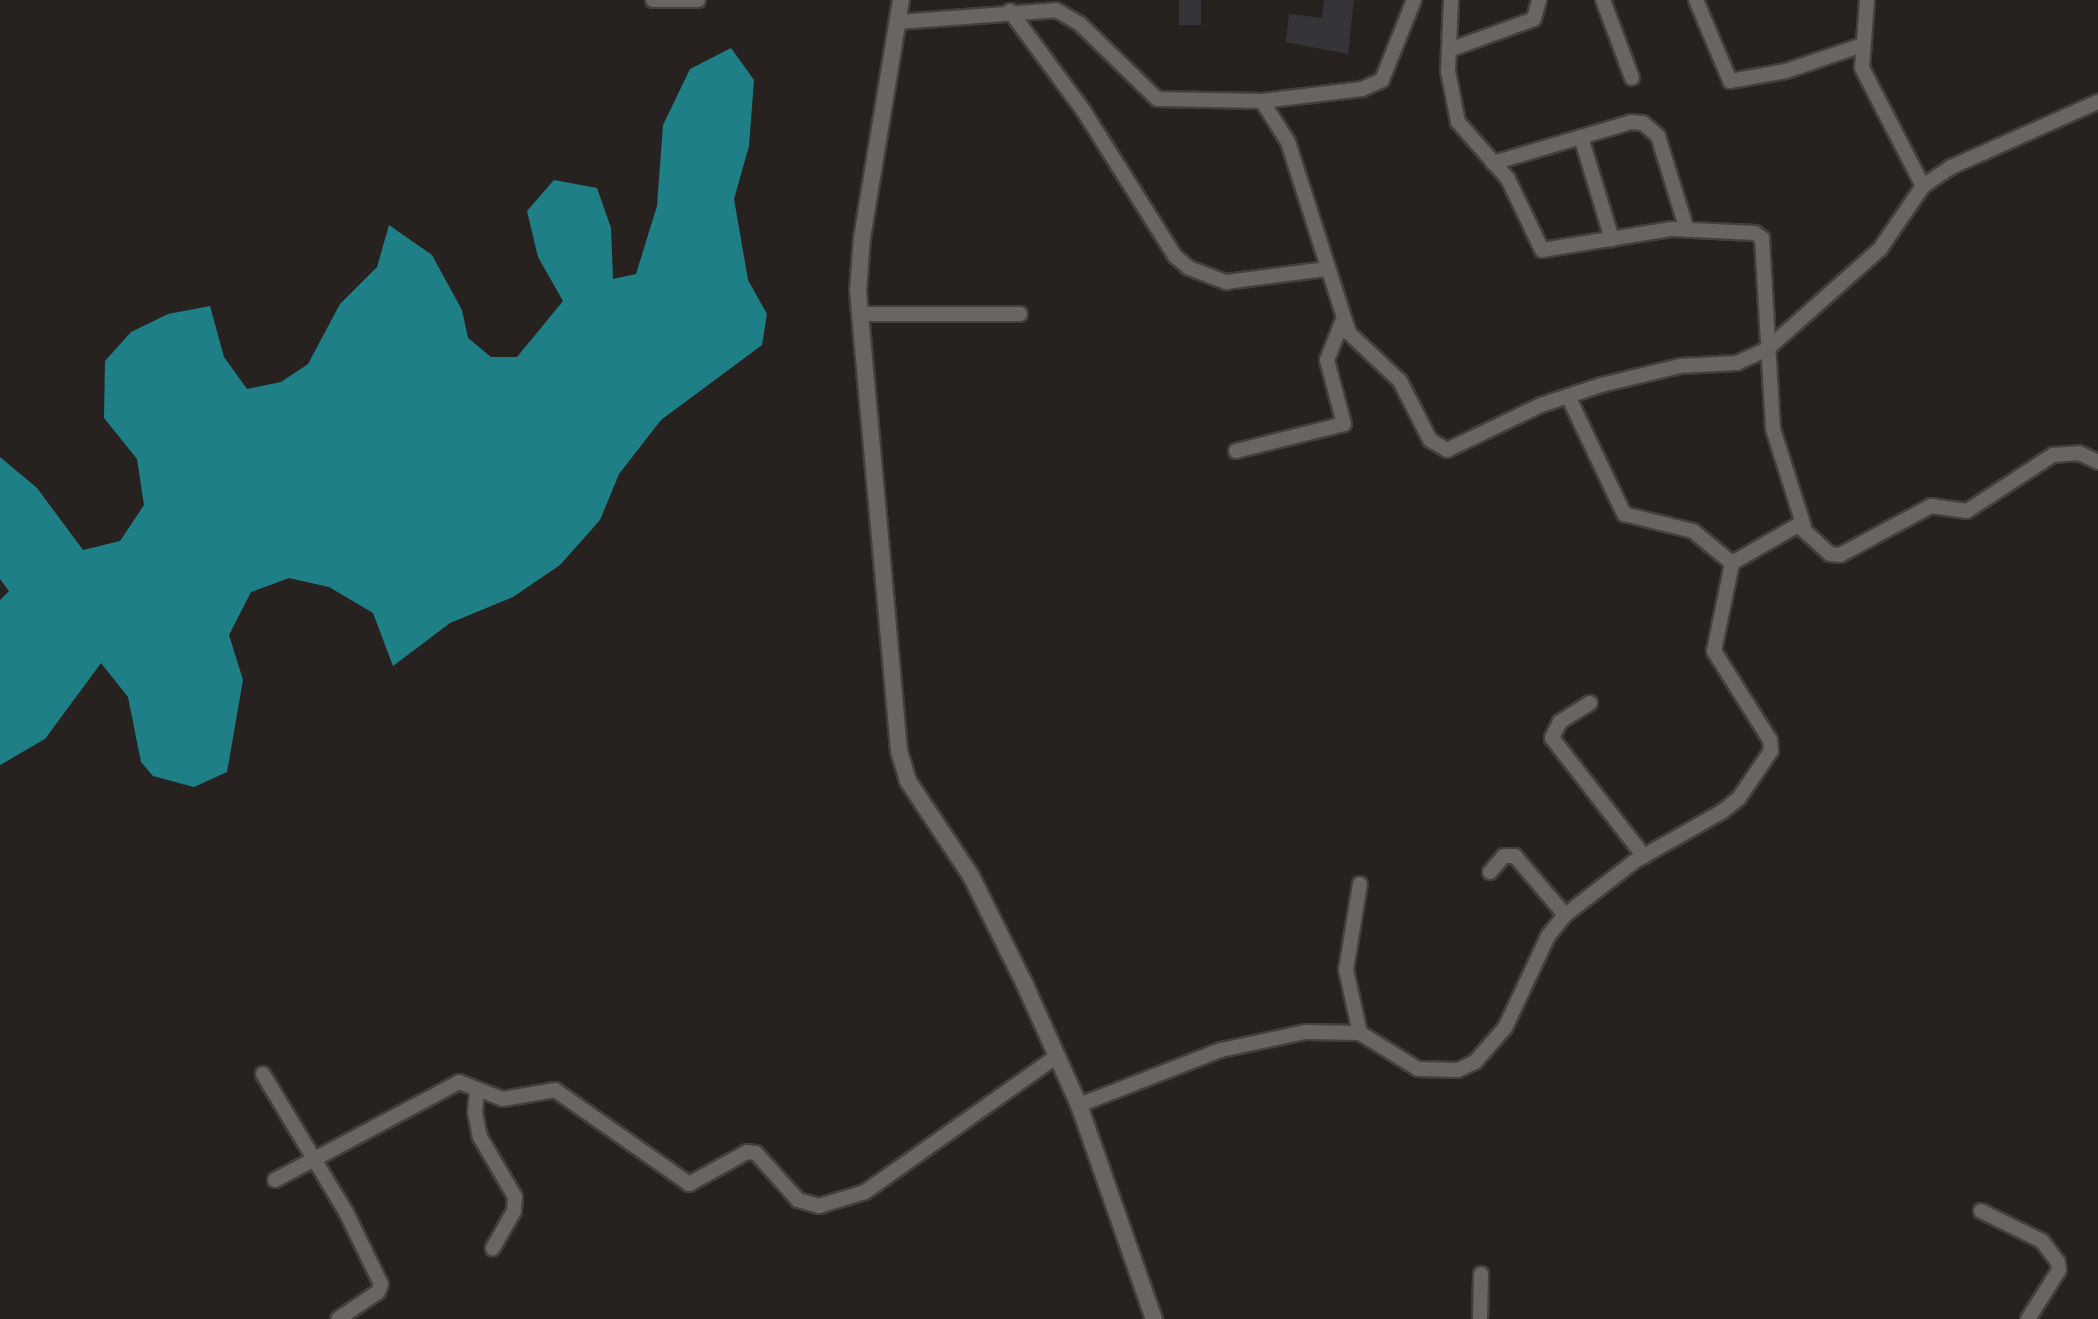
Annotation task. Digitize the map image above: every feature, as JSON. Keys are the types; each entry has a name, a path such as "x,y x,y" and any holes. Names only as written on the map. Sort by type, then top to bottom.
{"street":[{"path":"653,0 698,0"},
{"path":"901,0 862,237 859,314 899,751 922,806 971,876 1079,1105 1154,1319"},
{"path":"898,22 1010,11 1056,10 1080,24 1157,99 1262,101 1362,89 1382,80 1414,0"},
{"path":"1451,0 1449,50 1458,122 1508,179 1542,250 1687,230 1762,238 1773,429 1804,527 1830,554 1840,555 1931,506 1967,511 2053,455 2079,453 2098,462"},
{"path":"1449,50 1534,19 1539,0"},
{"path":"1603,0 1632,78"},
{"path":"1696,0 1730,81 1786,71 1860,46"},
{"path":"1867,0 1860,46 1867,84 1923,186"},
{"path":"1010,11 1083,110 1175,256 1189,268 1226,282 1326,269"},
{"path":"1262,101 1288,142 1326,269 1349,333 1400,381 1436,447 1447,450 1487,427 1568,396 1646,372 1737,363 1767,349 1880,249 1923,186 1951,167 2098,102"},
{"path":"1493,163 1631,122 1652,127 1687,230"},
{"path":"1581,137 1612,239"},
{"path":"859,314 1020,314"},
{"path":"1236,451 1344,424 1327,360 1329,345 1343,320"},
{"path":"1568,396 1624,514 1693,531 1732,563"},
{"path":"1732,563 1804,527"},
{"path":"1079,1105 1221,1050 1305,1032 1360,1033 1418,1069 1458,1070 1475,1062 1505,1028 1548,936 1565,915 1644,856 1739,798 1771,751 1770,740 1714,651 1732,563"},
{"path":"1590,703 1560,722 1552,738 1644,856"},
{"path":"1490,872 1509,853 1515,856 1565,915"},
{"path":"1360,884 1346,970 1360,1033"},
{"path":"275,1180 451,1082 503,1099 555,1090 689,1184 747,1152 756,1153 798,1200 819,1206 865,1192 1057,1056"},
{"path":"263,1074 316,1158 382,1288 338,1319"},
{"path":"477,1090 475,1112 480,1137 515,1197 514,1211 493,1248"},
{"path":"1981,1211 2042,1241 2058,1262 2059,1270 2028,1319"},
{"path":"1480,1319 1481,1274"}],"water":[{"path":"731,48 754,80 749,146 734,199 748,280 767,314 762,345 661,420 619,474 600,520 560,565 513,597 450,623 393,666 373,613 329,587 289,578 251,592 229,635 243,680 227,772 194,787 153,776 141,762 128,697 101,663 45,739 0,765 0,600 9,591 0,579 0,457 37,488 83,550 120,541 144,505 137,459 104,418 105,361 131,332 168,314 210,306 224,357 247,389 281,382 308,364 340,304 377,267 389,225 432,255 462,310 468,338 491,357 517,357 563,301 538,257 527,211 554,180 597,188 611,228 613,279 636,274 657,206 663,125 690,69"}],"building":[{"path":"1179,0 1201,0 1201,25 1179,25"},
{"path":"1324,0 1354,0 1348,54 1286,42 1289,14 1322,18"}]}
